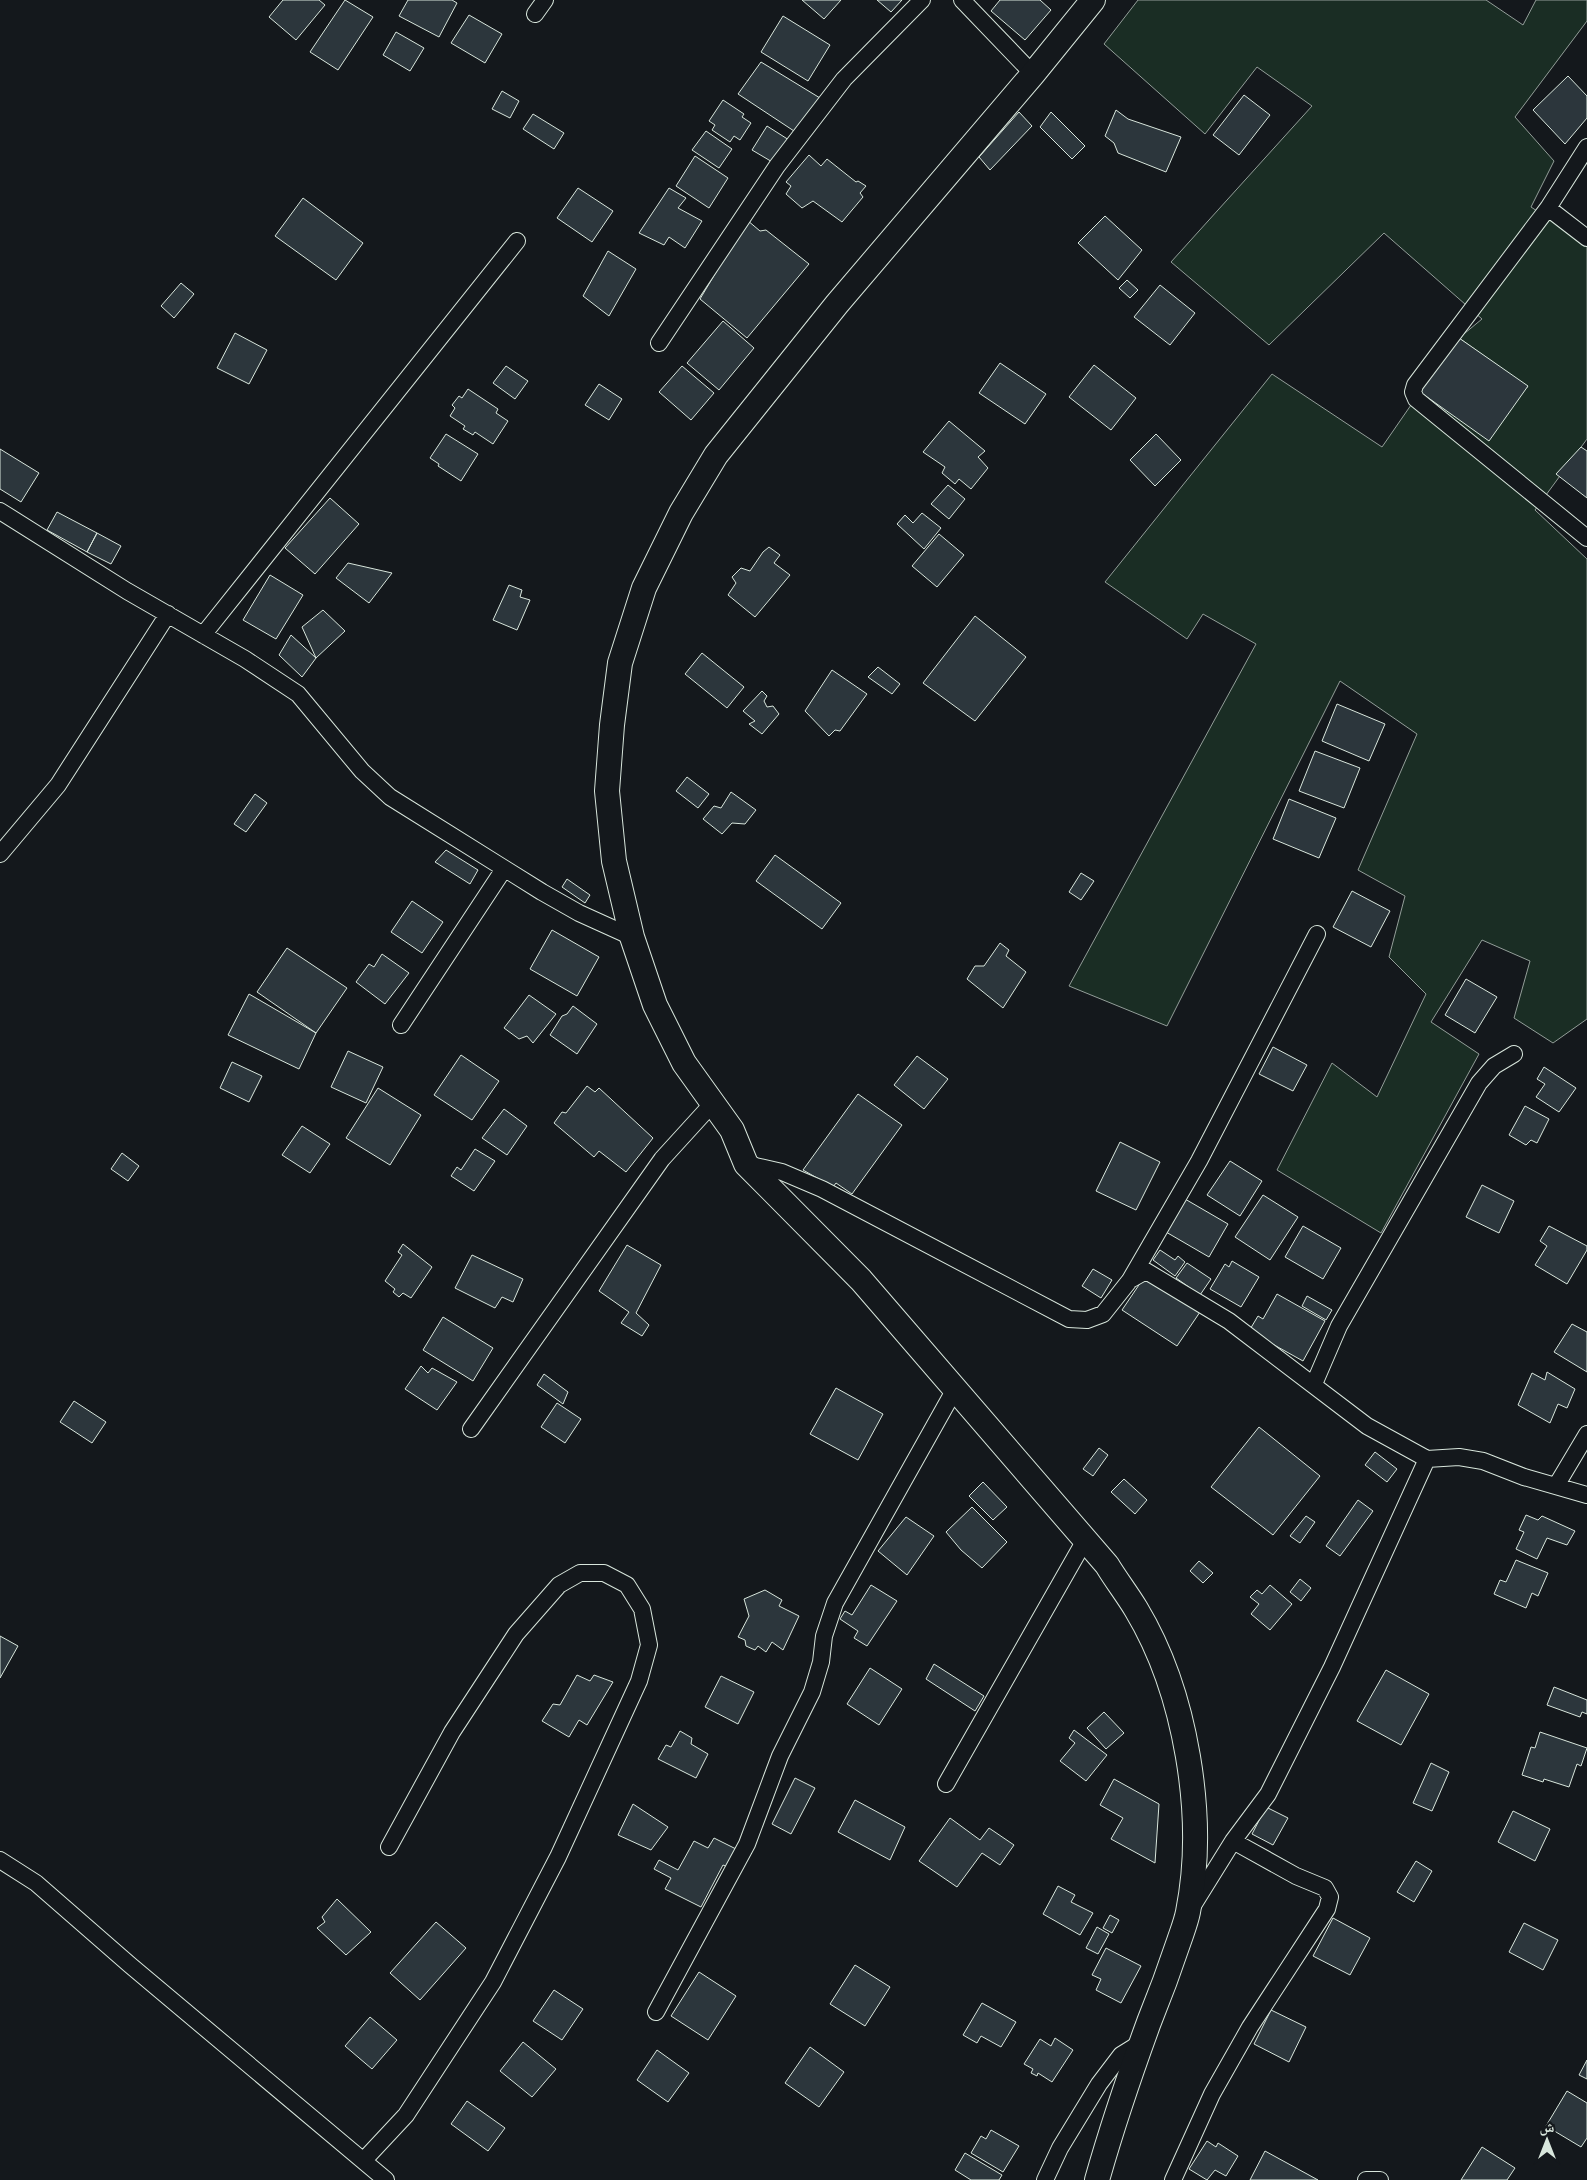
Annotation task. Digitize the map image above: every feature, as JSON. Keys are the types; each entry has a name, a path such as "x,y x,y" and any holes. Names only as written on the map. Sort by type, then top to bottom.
{"main road":[{"path":"1093,0 1033,74 838,304 716,455 681,513 644,588 620,663 612,725 607,791 614,861 632,937 656,1005 684,1064 732,1130 746,1164 861,1280 1107,1565 1136,1610 1158,1655 1178,1713 1188,1754 1194,1812 1194,1862 1188,1913 1170,1968 1142,2042 1097,2180"}],"street":[{"path":"535,14 545,0"},
{"path":"659,343 783,158 844,79 922,0"},
{"path":"962,0 1033,74"},
{"path":"1587,147 1548,208 1415,385 1413,392 1416,399 1587,538"},
{"path":"1548,208 1587,238"},
{"path":"203,635 517,241"},
{"path":"0,511 42,539 298,694 362,771 390,797 504,869 579,913 632,937"},
{"path":"0,854 58,785 168,614"},
{"path":"401,1026 504,869"},
{"path":"746,1164 782,1172 822,1189 1068,1319 1087,1320 1103,1314 1130,1280 1199,1161 1317,934"},
{"path":"1314,1384 1339,1326 1479,1083 1494,1066 1514,1054"},
{"path":"471,1429 662,1159 713,1103"},
{"path":"1130,1280 1146,1270 1229,1321 1314,1384 1366,1426 1426,1459 1459,1457 1483,1461 1524,1477 1587,1494"},
{"path":"656,2012 747,1844 780,1756 812,1692 821,1662 824,1636 835,1603 955,1389"},
{"path":"1556,1486 1587,1434"},
{"path":"1188,1913 1233,1841 1268,1794 1328,1675 1426,1459"},
{"path":"946,1784 1085,1540"},
{"path":"364,2160 406,2115 494,1982 558,1858 639,1681 649,1645 642,1609 627,1585 604,1573 580,1573 559,1586 516,1634 463,1716 389,1847"},
{"path":"1173,2180 1222,2077 1250,2027 1326,1909 1330,1897 1325,1888 1296,1876 1233,1841"},
{"path":"0,1860 36,1883 130,1965 386,2180"},
{"path":"1045,2180 1060,2148 1099,2084 1121,2055 1142,2042"},
{"path":"1366,2180 1380,2180"}],"green space":[{"path":"1138,0 1486,0 1523,25 1536,0 1587,0 1587,21 1515,117 1554,161 1531,207 1587,244 1587,439 1535,510 1587,559 1587,1019 1553,1043 1514,1018 1530,961 1482,940 1431,1022 1479,1054 1381,1233 1277,1170 1332,1063 1377,1097 1426,994 1389,957 1405,896 1358,870 1417,734 1340,681 1167,1026 1069,986 1256,644 1203,614 1187,639 1105,582 1272,374 1382,447 1420,392 1528,387 1459,338 1482,319 1384,233 1269,345 1171,262 1312,106 1257,67 1205,134 1104,44"}],"building":[{"path":"283,0 319,0 325,5 296,40 269,17"},
{"path":"345,0 373,17 338,70 310,52"},
{"path":"408,0 452,0 457,3 439,37 399,16"},
{"path":"802,0 841,0 824,19"},
{"path":"877,0 902,0 891,12"},
{"path":"1000,0 1040,0 1051,10 1025,40 991,11"},
{"path":"469,15 502,34 485,63 451,43"},
{"path":"783,16 830,45 808,81 761,52"},
{"path":"396,32 424,48 410,71 383,55"},
{"path":"761,62 820,98 794,131 738,94"},
{"path":"1568,76 1587,96 1587,118 1565,144 1533,110"},
{"path":"502,91 519,101 510,118 492,109"},
{"path":"1244,95 1270,115 1239,155 1213,135"},
{"path":"723,100 744,114 742,117 751,123 740,140 734,136 730,142 712,130 715,125 709,121"},
{"path":"1116,110 1128,119 1181,137 1166,172 1118,153 1114,143 1105,136"},
{"path":"1019,112 1032,126 990,170 979,157"},
{"path":"1051,112 1085,146 1072,159 1040,127"},
{"path":"533,114 564,133 554,149 523,129"},
{"path":"767,126 789,140 774,163 752,150"},
{"path":"706,131 732,149 719,168 692,150"},
{"path":"809,155 821,166 827,159 856,182 858,181 866,186 860,193 863,197 842,222 813,201 802,208 786,194 791,186 786,182"},
{"path":"695,156 728,178 709,208 676,186"},
{"path":"578,188 613,211 592,242 557,218"},
{"path":"669,188 686,198 678,208 702,221 685,248 669,237 664,245 639,233"},
{"path":"303,198 363,243 336,280 275,236"},
{"path":"1105,216 1142,250 1118,280 1078,243"},
{"path":"747,220 760,231 766,230 809,264 747,338 700,299"},
{"path":"608,251 636,269 609,316 583,296"},
{"path":"1127,280 1138,290 1130,298 1119,288"},
{"path":"181,283 194,294 174,318 161,306"},
{"path":"1160,285 1195,313 1170,345 1134,317"},
{"path":"723,321 754,348 719,390 687,363"},
{"path":"235,333 267,350 249,384 217,368"},
{"path":"1459,338 1528,386 1489,441 1420,392"},
{"path":"1000,363 1046,394 1025,424 979,393"},
{"path":"1094,365 1136,398 1111,430 1069,397"},
{"path":"506,366 528,381 515,399 493,383"},
{"path":"682,366 714,393 691,420 659,392"},
{"path":"599,384 622,399 609,420 585,405"},
{"path":"468,389 498,409 496,413 508,421 493,444 475,432 473,435 463,429 465,426 450,416 455,408 452,405 459,396 462,398"},
{"path":"949,421 985,451 978,457 988,468 971,489 959,479 955,484 942,473 945,467 923,452"},
{"path":"446,434 478,454 461,481 438,466 439,464 430,458"},
{"path":"1156,434 1181,460 1155,486 1130,460"},
{"path":"1581,447 1587,451 1587,498 1556,474"},
{"path":"0,449 39,473 21,502 0,489"},
{"path":"948,485 965,499 949,519 931,504"},
{"path":"330,498 359,524 315,574 285,548"},
{"path":"57,512 97,533 87,552 47,530"},
{"path":"922,513 941,528 924,549 897,524 905,515 913,523"},
{"path":"97,533 121,546 111,564 87,552"},
{"path":"939,534 964,555 937,587 912,566"},
{"path":"769,547 780,555 774,563 790,575 755,617 728,595 736,583 732,577 741,568 750,571 763,552"},
{"path":"348,563 392,573 369,603 336,578"},
{"path":"270,575 303,595 276,639 243,620"},
{"path":"509,585 522,590 520,597 530,600 517,630 493,620"},
{"path":"323,610 345,631 316,658 302,627"},
{"path":"975,616 1026,657 975,721 923,683"},
{"path":"291,635 316,658 302,677 279,655"},
{"path":"702,653 744,687 727,708 685,674"},
{"path":"878,667 900,684 892,694 868,677"},
{"path":"832,670 867,694 840,731 835,730 829,736 805,711"},
{"path":"762,691 767,696 764,701 767,707 773,706 779,714 762,734 749,724 755,721 743,711"},
{"path":"1337,704 1385,724 1369,761 1322,741"},
{"path":"1315,751 1360,768 1344,808 1299,791"},
{"path":"687,777 709,794 698,808 676,791"},
{"path":"731,792 756,810 745,824 732,823 722,834 703,819 714,806 721,808"},
{"path":"255,794 267,803 246,832 234,824"},
{"path":"1289,799 1336,818 1319,858 1273,839"},
{"path":"446,850 478,870 470,884 435,862"},
{"path":"775,855 841,903 822,929 756,881"},
{"path":"1081,873 1094,881 1081,900 1069,892"},
{"path":"567,879 590,895 585,903 562,887"},
{"path":"1352,891 1390,911 1371,947 1333,927"},
{"path":"412,901 443,922 422,953 391,932"},
{"path":"552,930 599,957 577,996 530,969"},
{"path":"1000,943 1009,950 1006,956 1026,972 1003,1008 967,979 975,966 984,966"},
{"path":"287,948 347,988 316,1033 257,992"},
{"path":"382,954 409,973 385,1004 356,982 369,964 374,967"},
{"path":"1466,979 1497,997 1475,1033 1445,1015"},
{"path":"249,994 316,1033 299,1069 228,1035"},
{"path":"529,995 556,1014 533,1043 527,1036 519,1039 504,1028"},
{"path":"573,1006 597,1024 577,1054 550,1035 562,1016 567,1014"},
{"path":"1273,1047 1307,1065 1293,1091 1259,1074"},
{"path":"348,1051 383,1067 366,1103 331,1087"},
{"path":"461,1055 499,1081 472,1120 434,1095"},
{"path":"917,1056 948,1079 924,1109 894,1085"},
{"path":"232,1062 262,1076 249,1102 220,1088"},
{"path":"1544,1067 1576,1088 1559,1112 1536,1097 1545,1084 1537,1079"},
{"path":"587,1086 595,1092 599,1088 653,1138 626,1172 599,1151 594,1157 554,1123 562,1112 566,1113"},
{"path":"378,1088 421,1115 390,1165 346,1138"},
{"path":"858,1094 902,1125 852,1194 836,1183 833,1187 803,1170"},
{"path":"1525,1106 1549,1119 1537,1143 1531,1140 1526,1145 1509,1135"},
{"path":"504,1109 527,1126 507,1155 482,1138"},
{"path":"302,1126 330,1144 310,1173 282,1155"},
{"path":"1120,1142 1160,1162 1136,1210 1096,1191"},
{"path":"475,1149 495,1161 474,1191 451,1176 457,1167 461,1170"},
{"path":"122,1153 139,1166 128,1181 111,1169"},
{"path":"1230,1161 1262,1181 1240,1216 1207,1195"},
{"path":"1482,1185 1514,1201 1499,1233 1466,1217"},
{"path":"1263,1195 1298,1217 1270,1260 1235,1237"},
{"path":"1185,1199 1228,1224 1209,1257 1166,1232"},
{"path":"1303,1226 1341,1248 1323,1279 1285,1257"},
{"path":"1549,1226 1587,1246 1587,1250 1567,1284 1535,1265 1547,1246 1540,1241"},
{"path":"403,1244 432,1267 411,1298 403,1293 399,1297 393,1292 395,1289 385,1281 402,1255 398,1252"},
{"path":"627,1245 661,1265 636,1313 649,1325 642,1336 621,1323 629,1312 599,1291"},
{"path":"1160,1250 1175,1260 1178,1256 1185,1262 1175,1276 1153,1260"},
{"path":"472,1255 523,1279 513,1302 502,1297 495,1308 455,1288"},
{"path":"1232,1261 1259,1277 1241,1307 1210,1289 1225,1264 1229,1267"},
{"path":"1187,1263 1211,1279 1200,1295 1176,1278"},
{"path":"1093,1269 1112,1280 1101,1298 1082,1286"},
{"path":"1145,1276 1200,1312 1177,1346 1122,1310"},
{"path":"1277,1294 1325,1321 1303,1361 1249,1331 1258,1316 1263,1319"},
{"path":"1307,1296 1332,1310 1326,1320 1302,1306"},
{"path":"443,1317 493,1348 473,1381 423,1350"},
{"path":"1572,1324 1587,1332 1587,1372 1554,1352"},
{"path":"421,1366 428,1373 432,1368 457,1382 437,1410 405,1389"},
{"path":"1547,1372 1575,1389 1567,1408 1558,1404 1550,1423 1518,1405 1532,1373 1545,1380"},
{"path":"544,1374 568,1392 563,1404 537,1385"},
{"path":"836,1388 883,1414 858,1460 810,1434"},
{"path":"74,1401 106,1422 92,1443 60,1422"},
{"path":"557,1403 581,1419 565,1443 541,1427"},
{"path":"1259,1427 1320,1476 1273,1535 1211,1487"},
{"path":"1099,1448 1108,1455 1093,1476 1083,1469"},
{"path":"1375,1452 1397,1469 1387,1482 1365,1465"},
{"path":"1124,1479 1147,1500 1135,1514 1111,1492"},
{"path":"983,1482 1007,1507 993,1520 969,1496"},
{"path":"1358,1500 1373,1511 1340,1556 1326,1546"},
{"path":"972,1507 1007,1542 982,1568 961,1550 946,1532"},
{"path":"1526,1515 1538,1520 1542,1516 1575,1531 1567,1545 1547,1538 1537,1559 1516,1549 1524,1532 1519,1530"},
{"path":"1306,1516 1315,1522 1300,1543 1290,1536"},
{"path":"906,1517 934,1536 907,1575 878,1551"},
{"path":"1516,1560 1548,1573 1538,1596 1532,1593 1526,1608 1494,1594 1500,1580 1506,1582"},
{"path":"1199,1561 1213,1573 1203,1583 1190,1571"},
{"path":"1300,1579 1311,1588 1301,1601 1290,1592"},
{"path":"871,1585 897,1601 867,1646 854,1638 858,1631 840,1619 845,1611 852,1615"},
{"path":"1270,1585 1292,1604 1270,1630 1251,1614 1259,1604 1250,1597 1257,1590 1262,1594"},
{"path":"765,1590 782,1600 779,1606 799,1616 783,1650 772,1642 766,1652 758,1646 755,1650 746,1646 745,1640 738,1637 749,1616 744,1599"},
{"path":"0,1636 18,1646 0,1678"},
{"path":"934,1664 984,1696 975,1711 926,1679"},
{"path":"870,1668 902,1689 879,1725 847,1704"},
{"path":"1386,1670 1429,1694 1401,1745 1357,1721"},
{"path":"577,1675 590,1681 594,1675 613,1682 587,1725 579,1720 569,1737 542,1721 553,1704 560,1705"},
{"path":"721,1676 754,1692 738,1724 705,1707"},
{"path":"1554,1687 1587,1700 1587,1714 1582,1712 1580,1717 1547,1705"},
{"path":"1104,1712 1124,1733 1106,1749 1087,1728"},
{"path":"1074,1730 1107,1755 1086,1781 1060,1761 1075,1743 1069,1738"},
{"path":"680,1731 692,1738 691,1744 708,1754 696,1778 658,1759 666,1745 671,1747"},
{"path":"1540,1732 1587,1748 1581,1766 1577,1764 1569,1787 1544,1779 1543,1782 1522,1775 1531,1747 1535,1748"},
{"path":"1431,1763 1449,1772 1432,1811 1413,1803"},
{"path":"795,1778 815,1788 791,1834 772,1824"},
{"path":"1114,1779 1159,1804 1155,1863 1111,1839 1123,1818 1100,1805"},
{"path":"855,1800 905,1827 890,1860 838,1832"},
{"path":"633,1804 668,1827 651,1850 618,1835"},
{"path":"1266,1807 1288,1818 1273,1845 1252,1834"},
{"path":"1513,1811 1550,1829 1535,1861 1498,1842"},
{"path":"950,1818 980,1840 989,1828 1014,1845 1000,1865 982,1853 957,1887 919,1861"},
{"path":"714,1838 740,1851 730,1868 723,1865 701,1907 665,1889 671,1878 654,1869 659,1860 678,1870 694,1841 708,1848"},
{"path":"1416,1861 1432,1871 1414,1902 1397,1892"},
{"path":"1058,1886 1075,1895 1071,1902 1093,1913 1080,1935 1043,1914"},
{"path":"337,1899 371,1932 346,1955 317,1928 325,1922 322,1917"},
{"path":"1110,1915 1119,1920 1112,1933 1103,1928"},
{"path":"1333,1918 1370,1938 1350,1975 1313,1956"},
{"path":"436,1922 466,1948 420,2000 390,1973"},
{"path":"1524,1923 1558,1940 1543,1970 1509,1952"},
{"path":"1097,1927 1109,1934 1098,1954 1086,1948"},
{"path":"1106,1948 1141,1966 1121,2003 1096,1990 1101,1979 1092,1975"},
{"path":"855,1965 890,1987 865,2026 830,2004"},
{"path":"699,1972 736,1996 708,2040 671,2016"},
{"path":"554,1990 583,2009 562,2040 533,2021"},
{"path":"982,2003 1016,2022 1001,2047 981,2036 977,2043 963,2035"},
{"path":"1271,2010 1306,2027 1289,2062 1254,2044"},
{"path":"370,2017 397,2040 372,2069 345,2046"},
{"path":"1055,2038 1073,2050 1052,2082 1038,2073 1037,2076 1031,2073 1033,2069 1024,2064 1040,2039 1051,2046"},
{"path":"523,2042 556,2069 532,2097 500,2071"},
{"path":"810,2047 844,2072 819,2107 785,2083"},
{"path":"657,2050 689,2073 668,2102 637,2080"},
{"path":"1587,2060 1587,2079 1579,2075"},
{"path":"1567,2091 1587,2103 1587,2138 1581,2147 1546,2126"},
{"path":"467,2101 505,2128 488,2151 451,2124"},
{"path":"991,2130 1019,2146 1003,2172 971,2153 981,2136 986,2139"},
{"path":"1207,2141 1216,2147 1218,2143 1238,2156 1226,2176 1215,2170 1207,2180 1189,2169"},
{"path":"1482,2147 1515,2168 1507,2180 1461,2180"},
{"path":"1265,2151 1318,2180 1250,2180"},
{"path":"965,2153 1002,2175 999,2180 971,2180 955,2170"}]}
